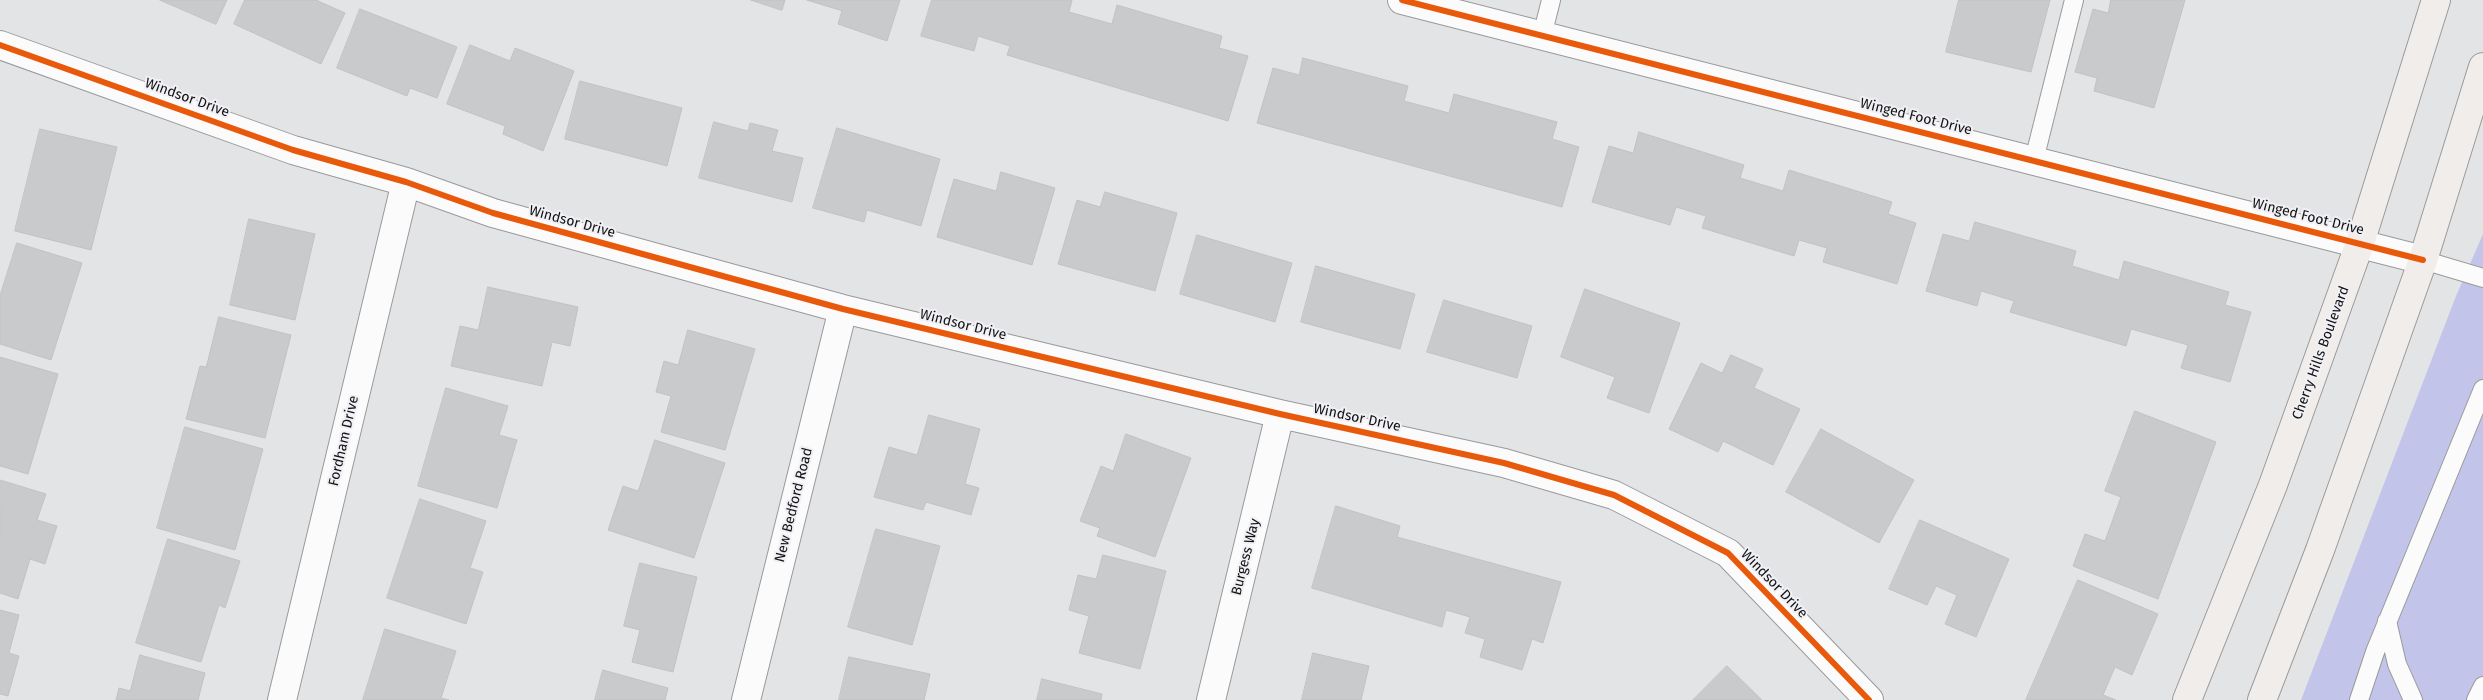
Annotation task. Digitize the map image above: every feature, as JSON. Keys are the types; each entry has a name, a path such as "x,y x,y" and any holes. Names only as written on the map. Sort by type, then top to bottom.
{"street":[{"name":"Winged Foot Drive","path":"1402,0 2423,260"},
{"name":"Cherry Hills Boulevard","path":"2187,700 2273,485 2360,243 2436,0"},
{"name":"Windsor Drive","path":"0,45 293,150 406,182 493,214 843,309 1280,414 1504,463 1614,495 1728,553 1869,700"},
{"path":"2262,700 2320,550 2423,260 2483,67"},
{"name":"Fordham Drive","path":"282,700 406,182"},
{"name":"New Bedford Road","path":"746,700 843,309"},
{"name":"Burgess Way","path":"1211,700 1280,414"}],"lane":[{"path":"1542,36 1551,0"},
{"path":"2034,160 2074,0"},
{"path":"2423,260 2483,278"},
{"path":"2359,700 2388,621 2483,389"},
{"path":"2388,621 2397,664 2413,700"},
{"path":"2476,700 2483,686"}],"shaded area":[{"path":"2483,234 2483,700 2301,700 2456,296"}],"building":[{"path":"160,0 227,0 216,24"},
{"path":"245,0 316,0 345,13 321,64 234,24"},
{"path":"751,0 785,0 782,10"},
{"path":"807,0 900,0 887,41 838,24 842,11"},
{"path":"932,0 1072,0 1069,12 1112,24 1117,5 1222,36 1219,48 1248,56 1228,121 1007,55 1010,46 978,36 974,51 921,36"},
{"path":"1959,0 2050,0 2031,72 1946,52"},
{"path":"2111,0 2185,0 2154,108 2094,91 2097,78 2075,72 2093,9 2108,13"},
{"path":"360,9 457,47 437,98 410,88 407,96 337,68"},
{"path":"470,45 510,61 515,48 574,71 543,151 503,134 505,126 447,104"},
{"path":"1303,58 1408,86 1404,101 1449,113 1454,94 1557,122 1552,139 1579,147 1562,207 1257,123 1273,68 1299,75"},
{"path":"580,81 682,108 667,166 565,139"},
{"path":"714,122 748,131 750,123 778,130 772,151 803,158 792,202 699,178"},
{"path":"837,128 940,159 921,226 867,210 864,222 813,208"},
{"path":"40,129 117,147 91,250 15,231"},
{"path":"1639,132 1744,165 1740,178 1783,191 1789,170 1892,202 1888,214 1916,223 1897,284 1823,262 1827,248 1799,240 1794,256 1702,228 1706,216 1676,207 1670,225 1592,202 1609,146 1633,153"},
{"path":"1001,172 1055,188 1032,265 937,237 954,179 996,191"},
{"path":"1105,192 1177,213 1155,291 1058,264 1077,200 1100,207"},
{"path":"249,219 315,234 295,320 230,305"},
{"path":"1975,222 2076,251 2072,266 2119,280 2124,261 2229,292 2225,305 2251,312 2230,382 2181,368 2188,345 2131,329 2126,346 2010,312 2014,301 1981,291 1977,306 1926,291 1943,234 1969,241"},
{"path":"1197,235 1292,263 1275,322 1180,294"},
{"path":"17,243 82,263 51,360 0,344 0,296"},
{"path":"1316,266 1415,294 1400,349 1301,322"},
{"path":"488,287 578,307 570,346 552,342 542,386 451,366 460,326 478,330"},
{"path":"1585,289 1680,323 1649,413 1607,398 1615,377 1561,357"},
{"path":"1444,300 1532,326 1517,378 1427,352"},
{"path":"219,317 291,335 265,438 186,419 200,366 206,367"},
{"path":"688,330 755,349 725,450 661,432 671,396 656,392 664,361 678,365"},
{"path":"1731,355 1763,369 1754,388 1800,409 1773,465 1723,441 1718,452 1669,429 1701,363 1722,373"},
{"path":"0,357 58,374 28,474 0,466"},
{"path":"446,388 508,406 499,435 517,440 497,508 418,486"},
{"path":"2135,411 2216,442 2158,599 2073,566 2085,534 2105,541 2121,497 2105,491"},
{"path":"929,415 980,429 965,484 979,488 971,515 926,502 923,510 874,497 889,447 917,455"},
{"path":"185,427 263,449 235,550 157,528"},
{"path":"1821,429 1914,480 1879,543 1786,492"},
{"path":"1126,434 1191,458 1155,557 1097,536 1100,528 1080,521 1101,466 1113,471"},
{"path":"655,440 725,463 694,558 608,530 623,486 638,491"},
{"path":"0,480 46,494 37,520 57,526 45,564 30,559 18,599 0,593"},
{"path":"420,499 486,521 470,568 483,572 466,624 387,598"},
{"path":"1336,506 1400,526 1397,537 1561,582 1543,643 1532,639 1522,670 1480,657 1485,639 1465,633 1470,617 1446,610 1442,627 1312,588"},
{"path":"1920,520 2009,559 1976,637 1945,624 1957,595 1936,586 1927,605 1889,589"},
{"path":"876,529 940,546 912,645 848,627"},
{"path":"168,539 240,561 225,608 219,605 201,662 136,643"},
{"path":"1103,555 1166,571 1140,669 1079,653 1089,616 1069,610 1078,575 1096,579"},
{"path":"640,563 697,577 673,672 632,662 640,630 624,626"},
{"path":"2078,580 2158,614 2132,675 2115,667 2103,695 2116,700 2026,700"},
{"path":"0,610 19,615 9,653 19,656 8,696 0,694"},
{"path":"385,629 456,651 441,698 449,700 363,700"},
{"path":"1313,653 1369,666 1361,700 1302,700"},
{"path":"140,655 205,673 198,700 116,700 119,688 130,691"},
{"path":"849,657 930,674 924,700 839,700"},
{"path":"1727,666 1762,700 1693,700"},
{"path":"603,670 668,688 665,700 595,700"},
{"path":"1042,679 1102,694 1101,700 1037,700"}],"cycle path":[{"path":"1402,0 2423,260"},
{"path":"0,45 293,150 406,182 493,213 843,309 1280,414 1504,463 1614,495 1728,553 1869,700"}]}
